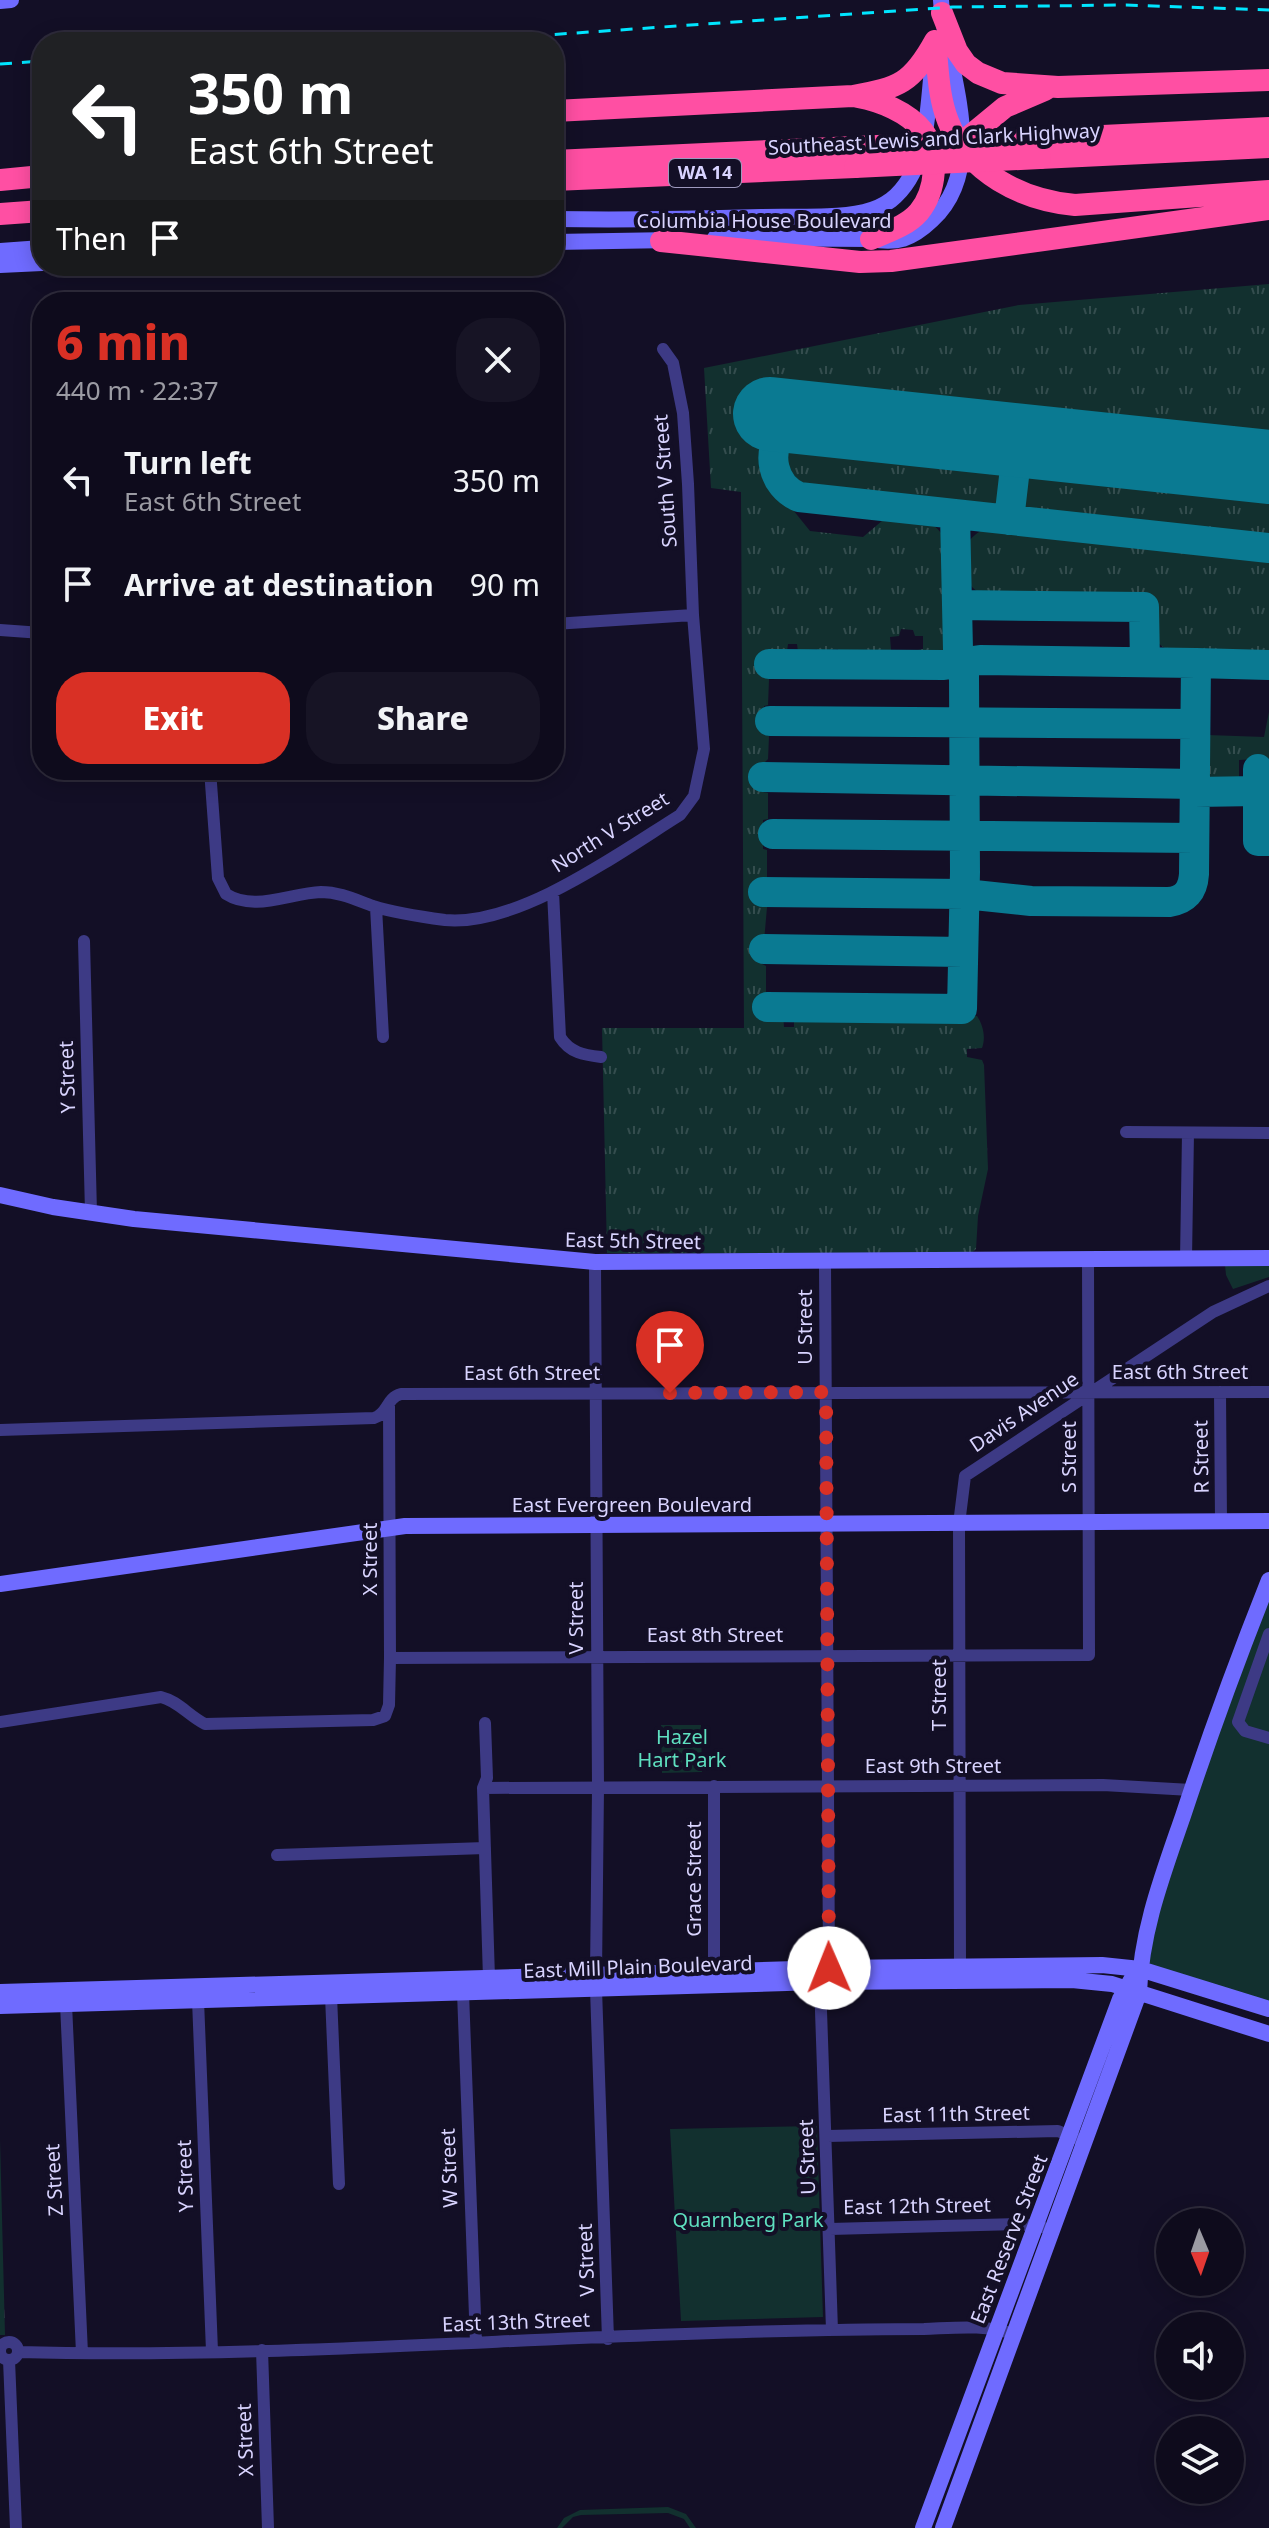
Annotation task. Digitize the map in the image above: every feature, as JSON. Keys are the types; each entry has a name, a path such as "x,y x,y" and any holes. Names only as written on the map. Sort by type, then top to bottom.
{"highway":[{"path":"941,7 957,51 966,64 978,73 1011,85 1058,87 1269,80"},
{"path":"564,110 853,96 882,91 903,83 925,59 935,41"},
{"path":"935,41 943,104 948,123 960,145 976,164 1022,194 1047,202 1075,205 1269,191"},
{"path":"914,173 960,145 1005,107 1022,98 1058,87"},
{"path":"853,96 892,108 924,132 933,161 930,194 917,214 871,239"},
{"name":"Southeast Lewis and Clark Highway","path":"564,179 855,157 1040,148 1269,128"},
{"name":"Southeast Lewis and Clark Highway","path":"1040,148 1269,147"},
{"name":"Southeast Lewis and Clark Highway","path":"564,161 855,157"},
{"path":"0,180 32,177"},
{"path":"0,194 32,192"},
{"path":"661,241 860,262 891,261 1269,209"},
{"path":"0,214 32,212"}],"street":[{"path":"0,1 11,0"},
{"name":"Columbia House Boulevard","path":"564,219 654,220 856,213 879,207 893,199 914,173 924,132 941,7"},
{"name":"Columbia House Boulevard","path":"564,242 689,238 871,239 893,243 910,236 940,213 953,191 958,174 962,124 960,102 941,7"},
{"path":"0,251 32,249"},
{"path":"0,265 32,263"},
{"name":"South V Street","path":"663,349 673,363 683,413 693,615"},
{"path":"564,623 693,615"},
{"name":"North V Street","path":"601,1057 573,1051 560,1037 553,892 680,815 694,796 704,749 693,615"},
{"path":"0,630 32,632"},
{"path":"211,780 218,878 226,894 245,902 321,892 345,895 376,907 446,920 475,920 512,910 553,892"},
{"path":"376,907 383,1037"},
{"name":"Y Street","path":"84,941 91,1212"},
{"path":"1126,1132 1269,1133"},
{"path":"1186,1259 1188,1133"},
{"name":"East 5th Street","path":"0,1195 150,1221 595,1262 1269,1258"},
{"name":"S Street","path":"1088,1259 1089,1655"},
{"name":"V Street","path":"595,1262 596,1982 608,2339"},
{"name":"U Street","path":"825,1262 828,1786 824,1975 832,2330"},
{"name":"Davis Avenue","path":"967,1474 1213,1312 1269,1286"},
{"name":"R Street","path":"1220,1392 1221,1522"},
{"name":"East 6th Street","path":"0,1430 374,1418 383,1414 389,1401 401,1394 1269,1392"},
{"name":"X Street","path":"0,1722 161,1697 172,1700 190,1717 205,1724 373,1720 385,1716 389,1705 390,1658 389,1401"},
{"name":"T Street","path":"960,1966 959,1524 962,1489 967,1474"},
{"name":"East Evergreen Boulevard","path":"0,1584 266,1544 428,1525 1269,1521"},
{"name":"East Reserve Street","path":"923,2528 1035,2225 1077,2138 1132,1991 1140,1969 1149,1916 1191,1790 1269,1580"},
{"path":"1269,1634 1238,1722 1245,1731 1269,1738"},
{"name":"East 8th Street","path":"390,1658 1089,1655"},
{"path":"485,1723 487,1778 483,1788 489,1978"},
{"name":"East 9th Street","path":"483,1788 1103,1785 1191,1790"},
{"name":"Grace Street","path":"714,1786 714,1971"},
{"path":"277,1855 485,1848"},
{"name":"East Mill Plain Boulevard","path":"0,1992 489,1978 596,1982 824,1975 960,1966 1102,1965 1140,1969 1269,2009"},
{"name":"East Mill Plain Boulevard","path":"0,2006 463,1992 714,1971 1072,1980 1132,1991 1269,2034"},
{"name":"W Street","path":"463,1992 476,2343"},
{"path":"331,1996 339,2184"},
{"name":"Y Street","path":"198,2000 212,2351"},
{"name":"Z Street","path":"66,2004 82,2353"},
{"name":"East 11th Street","path":"827,2136 1058,2131 1077,2138"},
{"name":"East Reserve Street","path":"943,2528 1052,2231 1077,2138"},
{"name":"East 12th Street","path":"830,2229 1035,2225 1052,2231"},
{"name":"East 13th Street","path":"14,2356 832,2330 996,2328 1013,2334"},
{"path":"0,2348 1,2356 14,2356 16,2528"},
{"name":"X Street","path":"262,2350 268,2528"}],"green space":[{"path":"1269,284 1269,452 766,397 764,433 768,479 810,531 863,537 889,515 924,521 943,536 946,545 948,652 944,658 915,659 913,651 923,649 923,636 915,636 913,630 901,629 899,636 890,637 891,650 902,650 898,660 840,659 838,649 829,650 827,659 818,659 817,649 808,650 807,659 799,659 797,644 788,644 786,658 769,659 769,668 775,671 775,679 769,679 768,705 764,706 765,735 769,736 763,792 768,793 768,819 763,820 767,877 762,879 763,907 767,907 762,964 766,966 766,1012 783,1013 784,1027 794,1027 794,1013 977,1016 983,1031 983,1044 982,1048 967,1049 967,1057 982,1060 984,1065 988,1169 978,1216 976,1249 970,1254 607,1253 602,1028 744,1028 741,492 711,488 704,368 1019,305"},
{"path":"810,432 1005,454 1005,490 997,509 975,509 796,488 786,481 780,465 794,443"},
{"path":"1027,456 1269,483 1269,541 1025,512 1021,508 1020,482"},
{"path":"999,527 1269,557 1269,656 1193,655 1166,648 1158,642 1154,632 1154,598 994,597 980,593 964,573 965,548 972,537"},
{"path":"1269,712 1269,758 1239,760 1239,778 1235,783 1214,785 1206,776 1207,735 1264,737"},
{"path":"1225,1265 1269,1265 1269,1277 1233,1289"},
{"path":"1269,1580 1269,2009 1150,1967 1143,1951"},
{"name":"Hazel Hart Park","path":"661,1725 701,1725 702,1772 662,1773"},
{"name":"Quarnberg Park","path":"817,2126 823,2317 681,2321 670,2129"},
{"path":"0,2140 5,2335 0,2335"},
{"path":"668,2507 686,2514 696,2528 690,2528 684,2519 668,2513 581,2515 557,2528 564,2518 580,2510"}],"taxiway":[{"path":"816,418 788,427 775,448 773,458 778,477 790,492 799,497 1269,548"},
{"path":"1009,520 1017,451 1024,444 1032,442"},
{"path":"767,1007 962,1009 964,676 958,650 955,514"},
{"path":"957,605 1144,607 1145,662"},
{"path":"763,892 965,894 1031,901 1169,902 1187,894 1194,874 1196,663 980,660 944,665 769,664"},
{"path":"1196,663 1269,665"},
{"path":"770,721 1195,724"},
{"path":"1258,769 1258,841 1269,841"},
{"path":"763,777 1195,784"},
{"path":"1195,792 1258,791"},
{"path":"773,834 1194,838"},
{"path":"764,949 963,952"}],"runway":[{"path":"770,414 1269,467"}],"railway":[{"path":"564,34 953,7 1126,5 1269,10"},
{"path":"0,64 32,62"}],"route":[{"path":"670,1393 826,1392 829,1968"}]}
